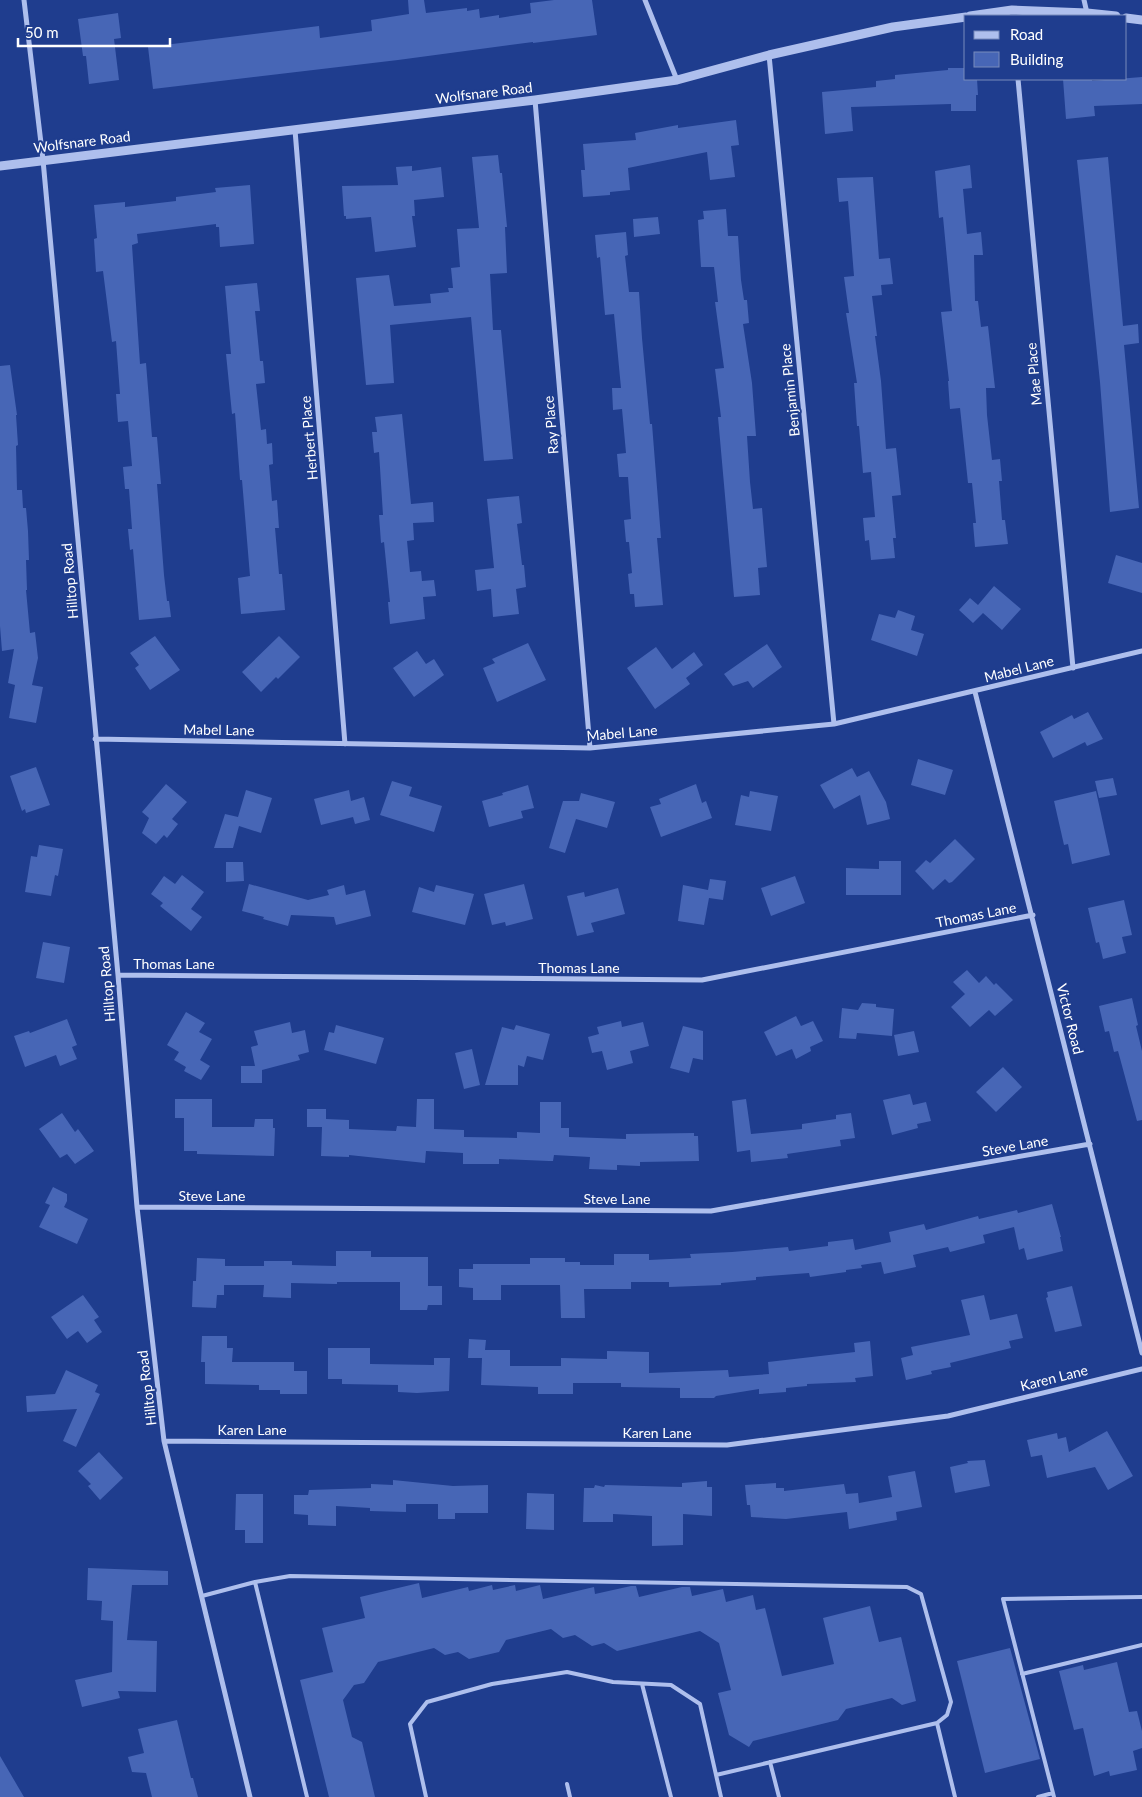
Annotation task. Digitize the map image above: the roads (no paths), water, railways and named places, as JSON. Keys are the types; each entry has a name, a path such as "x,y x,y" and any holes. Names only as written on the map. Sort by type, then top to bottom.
{"street":[{"name":"Hilltop Road","path":"24,0 43,160 118,975 137,1207 164,1441 250,1797"},
{"path":"645,0 677,80"},
{"path":"1084,0 1087,12"},
{"path":"984,15 1087,12 1109,15"},
{"name":"Wolfsnare Road","path":"0,166 535,100 677,80 769,55 893,28 964,17"},
{"path":"1127,18 1142,20"},
{"name":"Benjamin Place","path":"769,55 834,724"},
{"name":"Mae Place","path":"1018,80 1073,668"},
{"name":"Ray Place","path":"535,100 590,748"},
{"name":"Herbert Place","path":"295,130 345,744"},
{"name":"Mabel Lane","path":"95,739 590,748 834,724 976,692 1142,651"},
{"name":"Victor Road","path":"976,692 1142,1353"},
{"name":"Thomas Lane","path":"118,975 702,980 1033,915"},
{"name":"Steve Lane","path":"137,1207 711,1211 1090,1144"},
{"name":"Karen Lane","path":"164,1441 727,1445 948,1416 1142,1369"}],"lane":[{"path":"202,1596 255,1582 290,1576 907,1588 921,1594 951,1702 947,1715 937,1723 716,1775"},
{"path":"255,1582 307,1797"},
{"path":"1038,1797 1053,1795 1003,1599 1142,1597"},
{"path":"1022,1674 1142,1645"},
{"path":"426,1797 410,1724 427,1702 492,1684 567,1672 613,1682 671,1686 700,1704 721,1797"},
{"path":"642,1684 671,1797"},
{"path":"937,1723 955,1797"},
{"path":"770,1762 779,1797"},
{"path":"567,1784 570,1797"}]}
